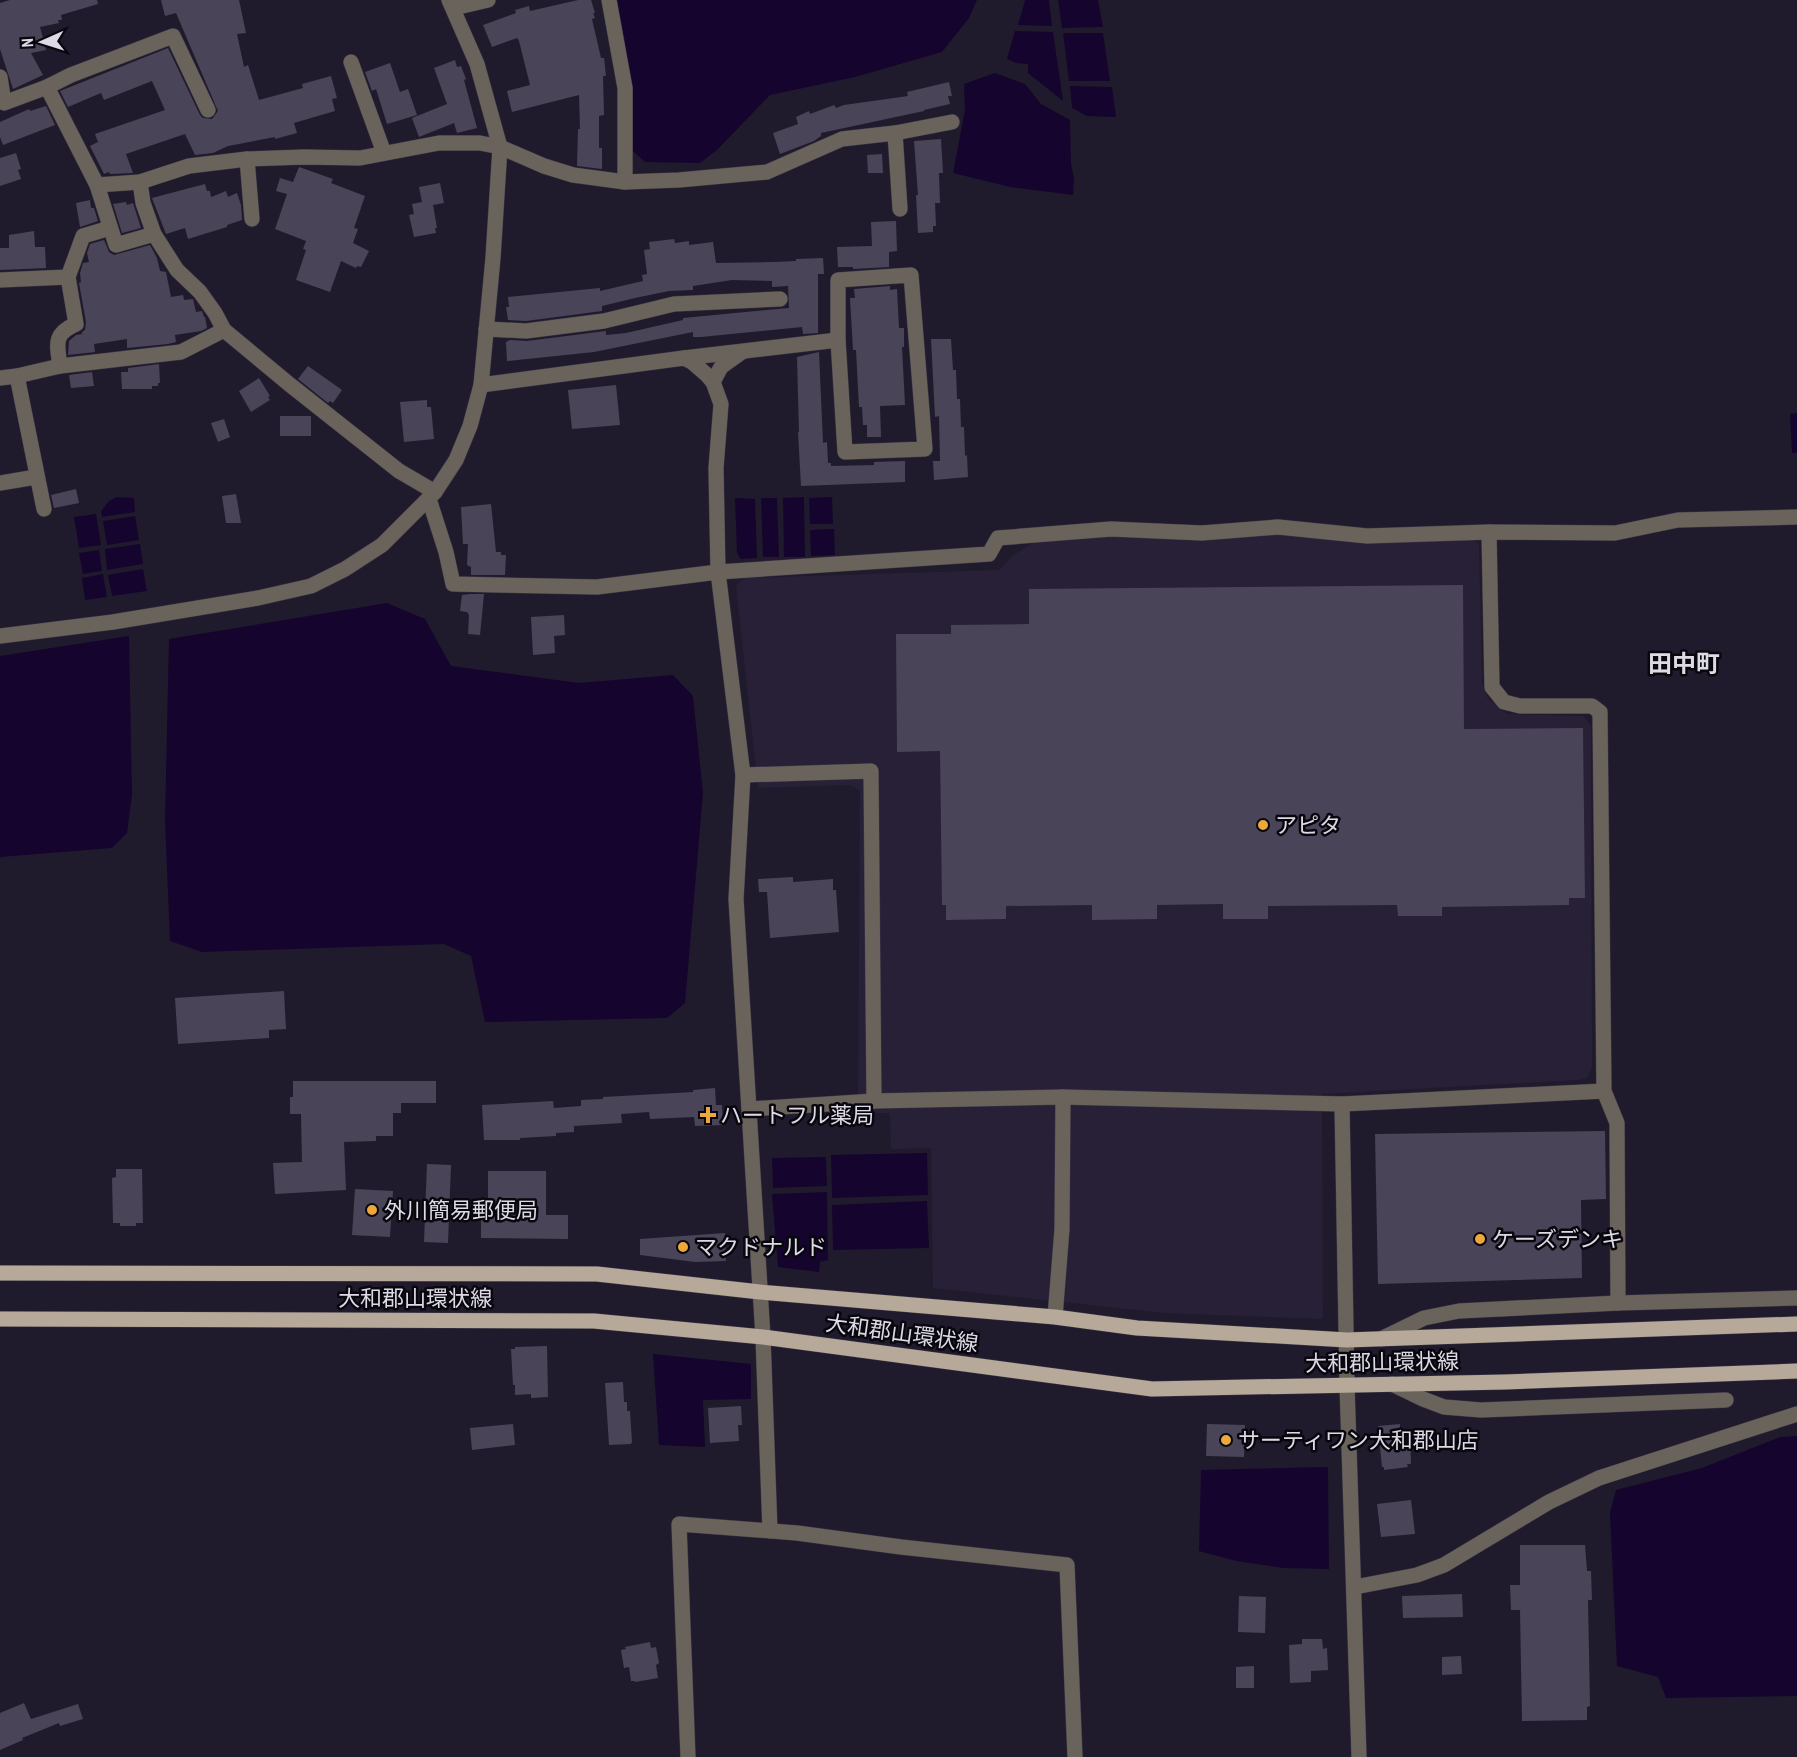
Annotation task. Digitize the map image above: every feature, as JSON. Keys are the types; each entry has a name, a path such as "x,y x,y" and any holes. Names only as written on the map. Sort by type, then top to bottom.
{"main road":[{"name":"大和郡山環状線","path":"0,1273 597,1274 760,1292 1055,1317 1137,1328 1347,1340 1797,1324"},
{"name":"大和郡山環状線","path":"0,1319 594,1321 763,1337 1152,1389 1797,1371"}],"street":[{"path":"0,636 124,620 258,598 311,585 345,569 382,545 432,496 456,460 470,426 481,385 501,147 477,64 452,4 488,0"},
{"path":"609,0 625,88 625,182"},
{"path":"0,77 2,104 173,36 208,110"},
{"path":"351,62 384,153"},
{"path":"47,87 97,185 116,245 154,234"},
{"path":"97,185 140,182 189,166 247,159 360,158 439,143 480,143 501,147 544,166 573,174 625,182 679,180 767,172 842,139 895,133 952,122"},
{"path":"895,133 900,210"},
{"path":"247,159 252,219"},
{"path":"140,182 143,203 154,234 177,270 200,292 224,330 432,496 453,584 597,587 718,572 989,554 998,538 1111,529 1202,533 1278,527 1367,536 1489,532 1615,533 1678,520 1797,517"},
{"path":"60,366 57,342 63,330 76,324 68,277 83,236 110,228"},
{"path":"911,275 925,448 845,452 838,340 838,280 911,275"},
{"path":"0,280 68,277"},
{"path":"486,329 526,331 604,321 674,304 780,299"},
{"path":"0,378 60,366 181,352 224,330"},
{"path":"481,385 838,340"},
{"path":"713,382 722,368 742,352"},
{"path":"684,358 700,368 713,382 721,404 716,468 718,572 743,775 736,899 763,1337 770,1531"},
{"path":"17,376 44,509"},
{"path":"0,483 36,477"},
{"path":"1489,532 1492,687 1504,702 1520,706 1592,706 1600,711 1604,1091 1617,1123 1618,1303"},
{"path":"743,775 871,771 874,1101"},
{"path":"750,1109 874,1101 1063,1097 1342,1104 1604,1091"},
{"path":"1055,1317 1062,1229 1063,1097"},
{"path":"1342,1104 1347,1385 1359,1757"},
{"path":"1380,1339 1424,1318 1459,1311 1618,1303 1797,1298"},
{"path":"1392,1384 1444,1407 1481,1410 1726,1400"},
{"path":"1355,1587 1417,1575 1444,1566 1549,1502 1599,1478 1797,1414"},
{"path":"688,1757 679,1524 797,1533 1067,1565 1075,1757"}],"shaded area":[{"path":"617,0 977,0 969,18 942,52 855,77 770,95 717,150 700,163 645,162 633,151 630,84"},
{"path":"1025,0 1049,0 1052,26 1018,25"},
{"path":"1058,0 1098,0 1103,27 1062,28"},
{"path":"1015,31 1053,32 1063,101 1028,73 1028,64 1016,63 1007,59"},
{"path":"1063,33 1103,33 1110,81 1069,81"},
{"path":"995,73 1025,84 1041,104 1070,120 1073,195 1010,187 953,173 965,110 964,84"},
{"path":"1070,86 1112,87 1116,117 1087,116 1072,108"},
{"path":"1797,413 1797,453 1792,453 1790,414"},
{"path":"117,497 134,498 135,512 102,517 101,511 109,501"},
{"path":"804,497 805,557 784,557 783,498"},
{"path":"832,497 833,524 810,524 809,498"},
{"path":"735,498 755,499 757,558 741,559 737,553"},
{"path":"761,498 777,498 779,557 763,557"},
{"path":"96,514 101,545 79,548 74,517"},
{"path":"135,516 139,540 107,545 103,521"},
{"path":"834,529 835,555 811,556 810,530"},
{"path":"1280,530 1471,538 1479,544 1482,683 1488,699 1507,714 1583,716 1591,726 1592,1068 1587,1078 1578,1080 1322,1094 1323,1319 1164,1313 933,1288 931,1148 891,1149 890,1113 858,1113 860,791 851,785 758,788 736,585 745,578 999,570 1012,556 1031,544 1071,536"},
{"path":"140,544 143,564 107,570 105,549"},
{"path":"99,550 102,571 83,574 79,553"},
{"path":"143,569 147,591 112,596 108,575"},
{"path":"103,574 107,597 85,600 82,578"},
{"path":"387,603 425,619 451,666 579,683 673,675 693,696 703,793 685,1003 667,1018 485,1022 471,956 444,944 202,952 170,941 165,821 169,639"},
{"path":"129,636 132,795 127,833 112,848 0,857 0,656"},
{"path":"927,1153 928,1195 832,1198 831,1155"},
{"path":"826,1157 827,1186 773,1188 772,1158"},
{"path":"827,1192 828,1260 820,1262 819,1272 778,1267 772,1194"},
{"path":"927,1201 929,1248 833,1250 832,1205"},
{"path":"653,1354 751,1364 751,1399 703,1400 705,1447 659,1445"},
{"path":"1797,1436 1797,1696 1666,1698 1658,1677 1617,1666 1610,1513 1616,1490 1702,1468 1780,1437"},
{"path":"1328,1467 1329,1569 1283,1568 1236,1561 1199,1551 1201,1470"}],"building":[{"path":"10,0 97,0 98,4 61,15 62,20 58,20 59,23 40,27 46,50 31,53 43,75 13,89 0,49 0,3"},
{"path":"161,0 239,0 246,33 237,34 244,67 248,65 259,100 303,88 302,84 331,76 337,98 332,99 335,111 294,123 297,133 275,139 275,137 228,146 213,153 195,155 185,134 126,154 133,173 110,174 109,172 104,174 90,146 98,142 95,134 165,110 152,81 104,100 101,93 68,107 60,91 168,48 200,115 203,118 212,119 218,111 176,13 165,16"},
{"path":"578,0 591,0 595,13 593,13 595,18 592,19 601,58 604,58 606,76 603,76 604,115 599,116 599,148 602,148 602,169 577,166 578,129 580,129 579,95 512,112 507,91 530,85 519,41 517,38 492,47 483,25 529,6 530,11"},
{"path":"455,60 457,67 461,66 466,79 464,80 477,128 457,133 454,123 419,137 412,118 447,104 434,68"},
{"path":"390,63 400,92 408,89 417,115 387,124 376,89 372,91 365,72"},
{"path":"949,82 952,96 948,96 950,104 821,133 821,136 814,141 780,154 773,133 798,124 796,117 809,111 810,114 834,105 836,108 908,96 907,92"},
{"path":"46,106 55,125 3,145 0,137 0,122 29,109 30,111"},
{"path":"941,139 943,173 939,173 940,203 935,203 936,226 933,226 933,232 918,233 914,141"},
{"path":"16,153 21,169 18,170 21,179 0,186 0,158"},
{"path":"882,154 883,173 868,173 867,155"},
{"path":"299,167 333,179 331,183 365,196 354,228 358,229 353,243 369,251 361,267 356,268 341,261 330,292 296,280 306,250 303,249 306,241 275,229 287,194 276,191 280,178 293,182"},
{"path":"440,183 444,203 433,205 436,233 414,237 409,215 414,214 412,204 422,202 419,187"},
{"path":"205,184 211,197 226,191 228,197 237,193 242,220 188,239 185,228 166,234 152,198"},
{"path":"90,200 91,208 94,208 98,221 80,227 76,203"},
{"path":"126,202 127,205 133,203 141,228 122,233 113,204"},
{"path":"896,221 897,251 889,252 889,267 853,269 853,267 838,267 837,247 872,246 871,222"},
{"path":"34,231 35,247 45,247 46,268 0,270 0,248 9,248 9,235"},
{"path":"674,239 675,243 689,241 689,245 713,242 716,263 823,258 824,274 818,274 818,333 803,334 802,327 701,337 693,337 693,332 594,352 507,361 506,342 510,340 527,341 606,331 606,335 626,333 683,320 683,318 789,308 788,286 772,287 772,281 732,280 693,286 693,290 669,291 635,298 602,306 602,311 526,321 508,320 506,307 509,307 508,297 600,288 600,291 643,281 642,275 647,274 644,250 650,249 649,242"},
{"path":"104,240 109,252 114,255 150,245 157,258 160,271 166,272 171,297 183,295 184,300 193,299 196,312 202,311 205,317 207,328 175,335 176,342 168,344 127,348 127,339 94,344 95,352 68,355 69,341 85,330 86,322 79,283 83,263 89,262 87,253 90,244"},
{"path":"890,286 890,290 897,289 899,328 904,328 904,347 902,347 905,405 880,406 881,437 867,437 867,425 863,425 862,407 859,407 850,298 855,298 854,289"},
{"path":"931,339 951,339 953,370 956,370 957,399 960,399 961,427 964,427 968,477 934,480 933,461 940,461 939,416 935,417"},
{"path":"819,352 823,443 827,442 828,463 831,463 831,466 874,465 874,462 905,461 905,482 801,486 797,357"},
{"path":"159,364 160,383 158,386 152,386 152,389 122,389 121,372 128,372 128,368"},
{"path":"308,366 342,390 333,403 330,401 328,403 298,379"},
{"path":"92,372 94,386 71,388 69,375"},
{"path":"259,378 270,400 251,412 239,391"},
{"path":"616,385 620,425 572,429 568,390"},
{"path":"427,400 427,407 431,407 434,439 404,442 400,402"},
{"path":"280,416 311,416 311,436 280,436"},
{"path":"224,419 230,437 218,442 211,423"},
{"path":"76,489 79,503 54,508 51,495"},
{"path":"236,494 241,523 226,523 222,496"},
{"path":"491,504 496,552 506,555 505,575 471,575 471,567 467,565 468,544 463,544 461,507"},
{"name":"アピタ","path":"1463,585 1464,729 1583,728 1585,898 1569,898 1569,905 1442,907 1442,916 1398,916 1397,905 1268,906 1268,919 1223,919 1223,904 1157,905 1157,919 1092,920 1092,905 1006,906 1006,919 946,920 946,905 942,905 940,751 897,752 896,634 951,634 951,625 1029,624 1029,589"},
{"path":"484,594 480,635 468,634 469,615 467,612 460,611 462,595"},
{"path":"564,615 565,635 554,636 555,653 533,655 531,617"},
{"path":"793,877 793,882 833,879 839,932 770,938 767,892 759,892 758,879"},
{"path":"284,991 286,1029 269,1030 269,1038 178,1044 175,998"},
{"path":"293,1081 436,1081 436,1103 401,1103 401,1113 393,1113 393,1136 376,1136 376,1141 344,1142 346,1190 275,1194 273,1163 302,1162 301,1114 290,1114"},
{"path":"715,1088 716,1105 722,1105 723,1125 695,1126 694,1117 650,1119 649,1112 621,1114 622,1123 574,1126 574,1132 556,1133 556,1136 520,1138 520,1140 484,1140 482,1105 553,1101 554,1108 581,1106 581,1100 603,1099 603,1097 693,1092 693,1090"},
{"name":"ケーズデンキ","path":"1605,1131 1606,1199 1581,1200 1582,1278 1378,1284 1375,1134"},
{"path":"427,1164 451,1165 448,1243 424,1242"},
{"path":"116,1169 142,1169 143,1223 136,1223 136,1226 120,1226 120,1223 113,1223 112,1178 116,1177"},
{"path":"488,1171 546,1171 546,1215 568,1215 568,1239 481,1238 481,1214 488,1214"},
{"path":"355,1189 393,1191 390,1237 352,1235"},
{"name":"マクドナルド","path":"725,1233 726,1261 695,1262 640,1255 640,1239"},
{"path":"547,1346 548,1397 531,1398 531,1394 515,1395 511,1349"},
{"path":"623,1382 624,1402 627,1402 627,1411 630,1411 632,1442 631,1444 609,1445 605,1383"},
{"path":"741,1406 742,1425 738,1425 739,1441 710,1443 708,1408"},
{"path":"513,1424 515,1445 472,1450 470,1428"},
{"name":"サーティワン大和郡山店","path":"1207,1424 1245,1425 1244,1457 1206,1456"},
{"path":"1400,1424 1400,1433 1410,1432 1411,1464 1407,1464 1408,1467 1384,1470 1378,1426"},
{"path":"1411,1500 1415,1534 1381,1537 1377,1504"},
{"path":"1520,1545 1585,1545 1587,1571 1591,1571 1592,1600 1588,1600 1590,1706 1587,1707 1587,1720 1522,1721 1520,1610 1511,1610 1510,1585 1520,1585"},
{"path":"1462,1594 1463,1617 1403,1618 1402,1596"},
{"path":"1239,1596 1266,1597 1265,1633 1238,1632"},
{"path":"1302,1639 1322,1639 1323,1649 1327,1648 1328,1670 1311,1671 1311,1682 1290,1683 1289,1645 1302,1644"},
{"path":"650,1642 651,1648 656,1647 659,1663 656,1665 658,1678 631,1681 629,1667 624,1668 621,1650 626,1649 625,1647"},
{"path":"1461,1656 1462,1674 1442,1675 1442,1657"},
{"path":"1254,1666 1254,1688 1236,1688 1236,1667"},
{"path":"24,1703 31,1719 78,1704 83,1719 60,1726 59,1723 0,1750 0,1713"}],"place":[{"name":"アピタ","path":"1263,825"},
{"name":"ハートフル薬局","path":"708,1115"},
{"name":"外川簡易郵便局","path":"372,1210"},
{"name":"ケーズデンキ","path":"1480,1239"},
{"name":"マクドナルド","path":"683,1247"},
{"name":"サーティワン大和郡山店","path":"1226,1440"}],"district":[{"name":"田中町","path":"1684,664"}]}
